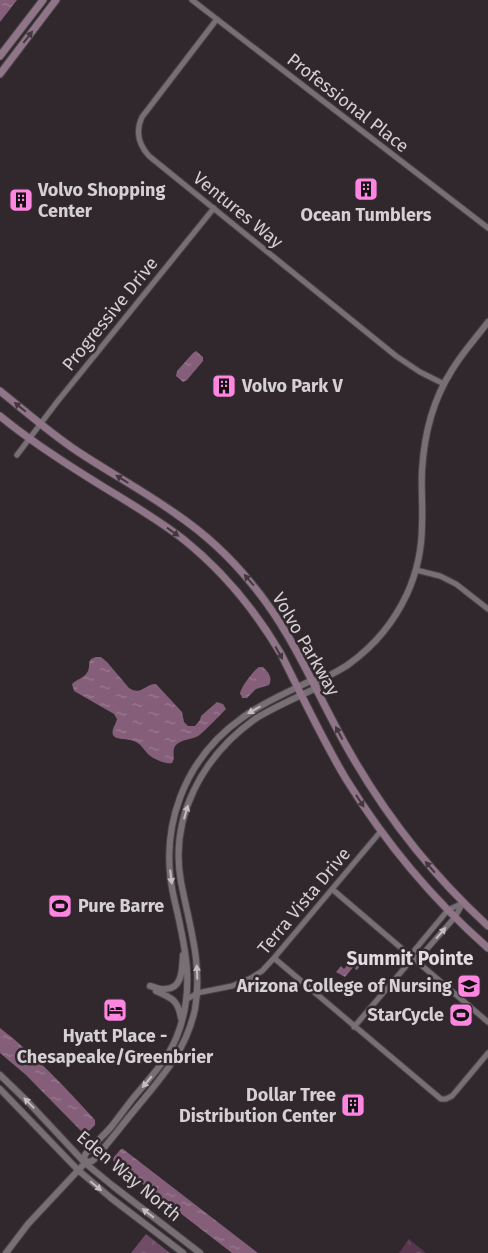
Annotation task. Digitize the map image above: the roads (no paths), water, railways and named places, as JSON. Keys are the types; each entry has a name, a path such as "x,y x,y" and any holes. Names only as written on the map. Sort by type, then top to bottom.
{"main road":[{"path":"0,56 43,0"},
{"path":"0,74 56,0"},
{"name":"Volvo Parkway","path":"0,391 75,450 177,514 224,553 272,610 290,638 312,680 318,684 347,749 378,799 417,851 443,881 488,926"},
{"name":"Volvo Parkway","path":"0,416 57,458 173,532 207,560 234,588 259,620 280,654 344,775 381,831 414,873 448,910 488,948"}],"street":[{"name":"Professional Place","path":"192,0 488,228"},
{"name":"Ventures Way","path":"217,19 140,120 138,132 140,144 149,156 400,359 444,384"},
{"name":"Progressive Drive","path":"17,456 70,385 214,208"},
{"path":"84,1163 92,1161 172,1064 188,1032 197,994 196,957 179,869 180,839 187,807 193,792 205,769 228,742 256,719 301,695 351,663 380,636 397,613 416,570 421,545 422,472 425,442 432,412 444,384 458,361 488,322"},
{"path":"416,570 440,576 456,584 488,609"},
{"path":"6,1253 28,1224 84,1163 85,1154 111,1126 163,1063 174,1044 186,1000 187,965 172,885 169,855 170,835 184,786 206,751 227,729 252,711 312,680"},
{"name":"Terra Vista Drive","path":"186,1000 197,994 232,986 262,971 381,831"},
{"path":"332,889 488,1022"},
{"path":"354,1027 413,958 413,952 448,910 464,903"},
{"path":"413,958 420,957 455,917 464,903"},
{"path":"182,1020 179,1008 175,1002 170,997 154,990 150,986 167,989 173,988 177,984 182,974 184,944"},
{"path":"274,958 439,1098 444,1100 455,1092 488,1053"},
{"name":"Eden Way North","path":"0,1075 28,1102 84,1163 200,1253"},
{"name":"Eden Way North","path":"0,1089 78,1170 111,1198 183,1253"}],"water":[{"path":"0,0 17,0 0,22"},
{"path":"196,351 203,357 203,361 187,380 183,382 176,376 177,371"},
{"path":"96,657 101,657 107,662 129,688 133,690 137,691 156,684 182,712 184,722 188,726 195,726 201,716 217,702 223,704 226,709 200,735 176,745 172,763 159,761 132,740 115,737 113,731 117,719 114,714 74,691 72,684 87,673 90,661"},
{"path":"259,667 263,667 267,671 270,680 269,685 256,689 247,698 242,698 240,694 242,688"},
{"path":"354,957 362,963 357,970 355,965 345,977 336,972 341,966 344,969"},
{"path":"0,1028 38,1060 95,1120 95,1125 87,1133 82,1132 26,1075 0,1053"},
{"path":"121,1149 258,1253 232,1253 114,1162 114,1157"}],"place":[{"name":"Ocean Tumblers","path":"366,189"},
{"name":"Volvo Shopping Center","path":"21,200"},
{"name":"Volvo Park V","path":"224,386"},
{"name":"Pure Barre","path":"60,906"},
{"name":"Arizona College of Nursing","path":"469,986"},
{"name":"Hyatt Place - Chesapeake/Greenbrier","path":"115,1010"},
{"name":"StarCycle","path":"461,1015"},
{"name":"Dollar Tree Distribution Center","path":"353,1105"}],"district":[{"name":"Summit Pointe","path":"410,958"}]}
